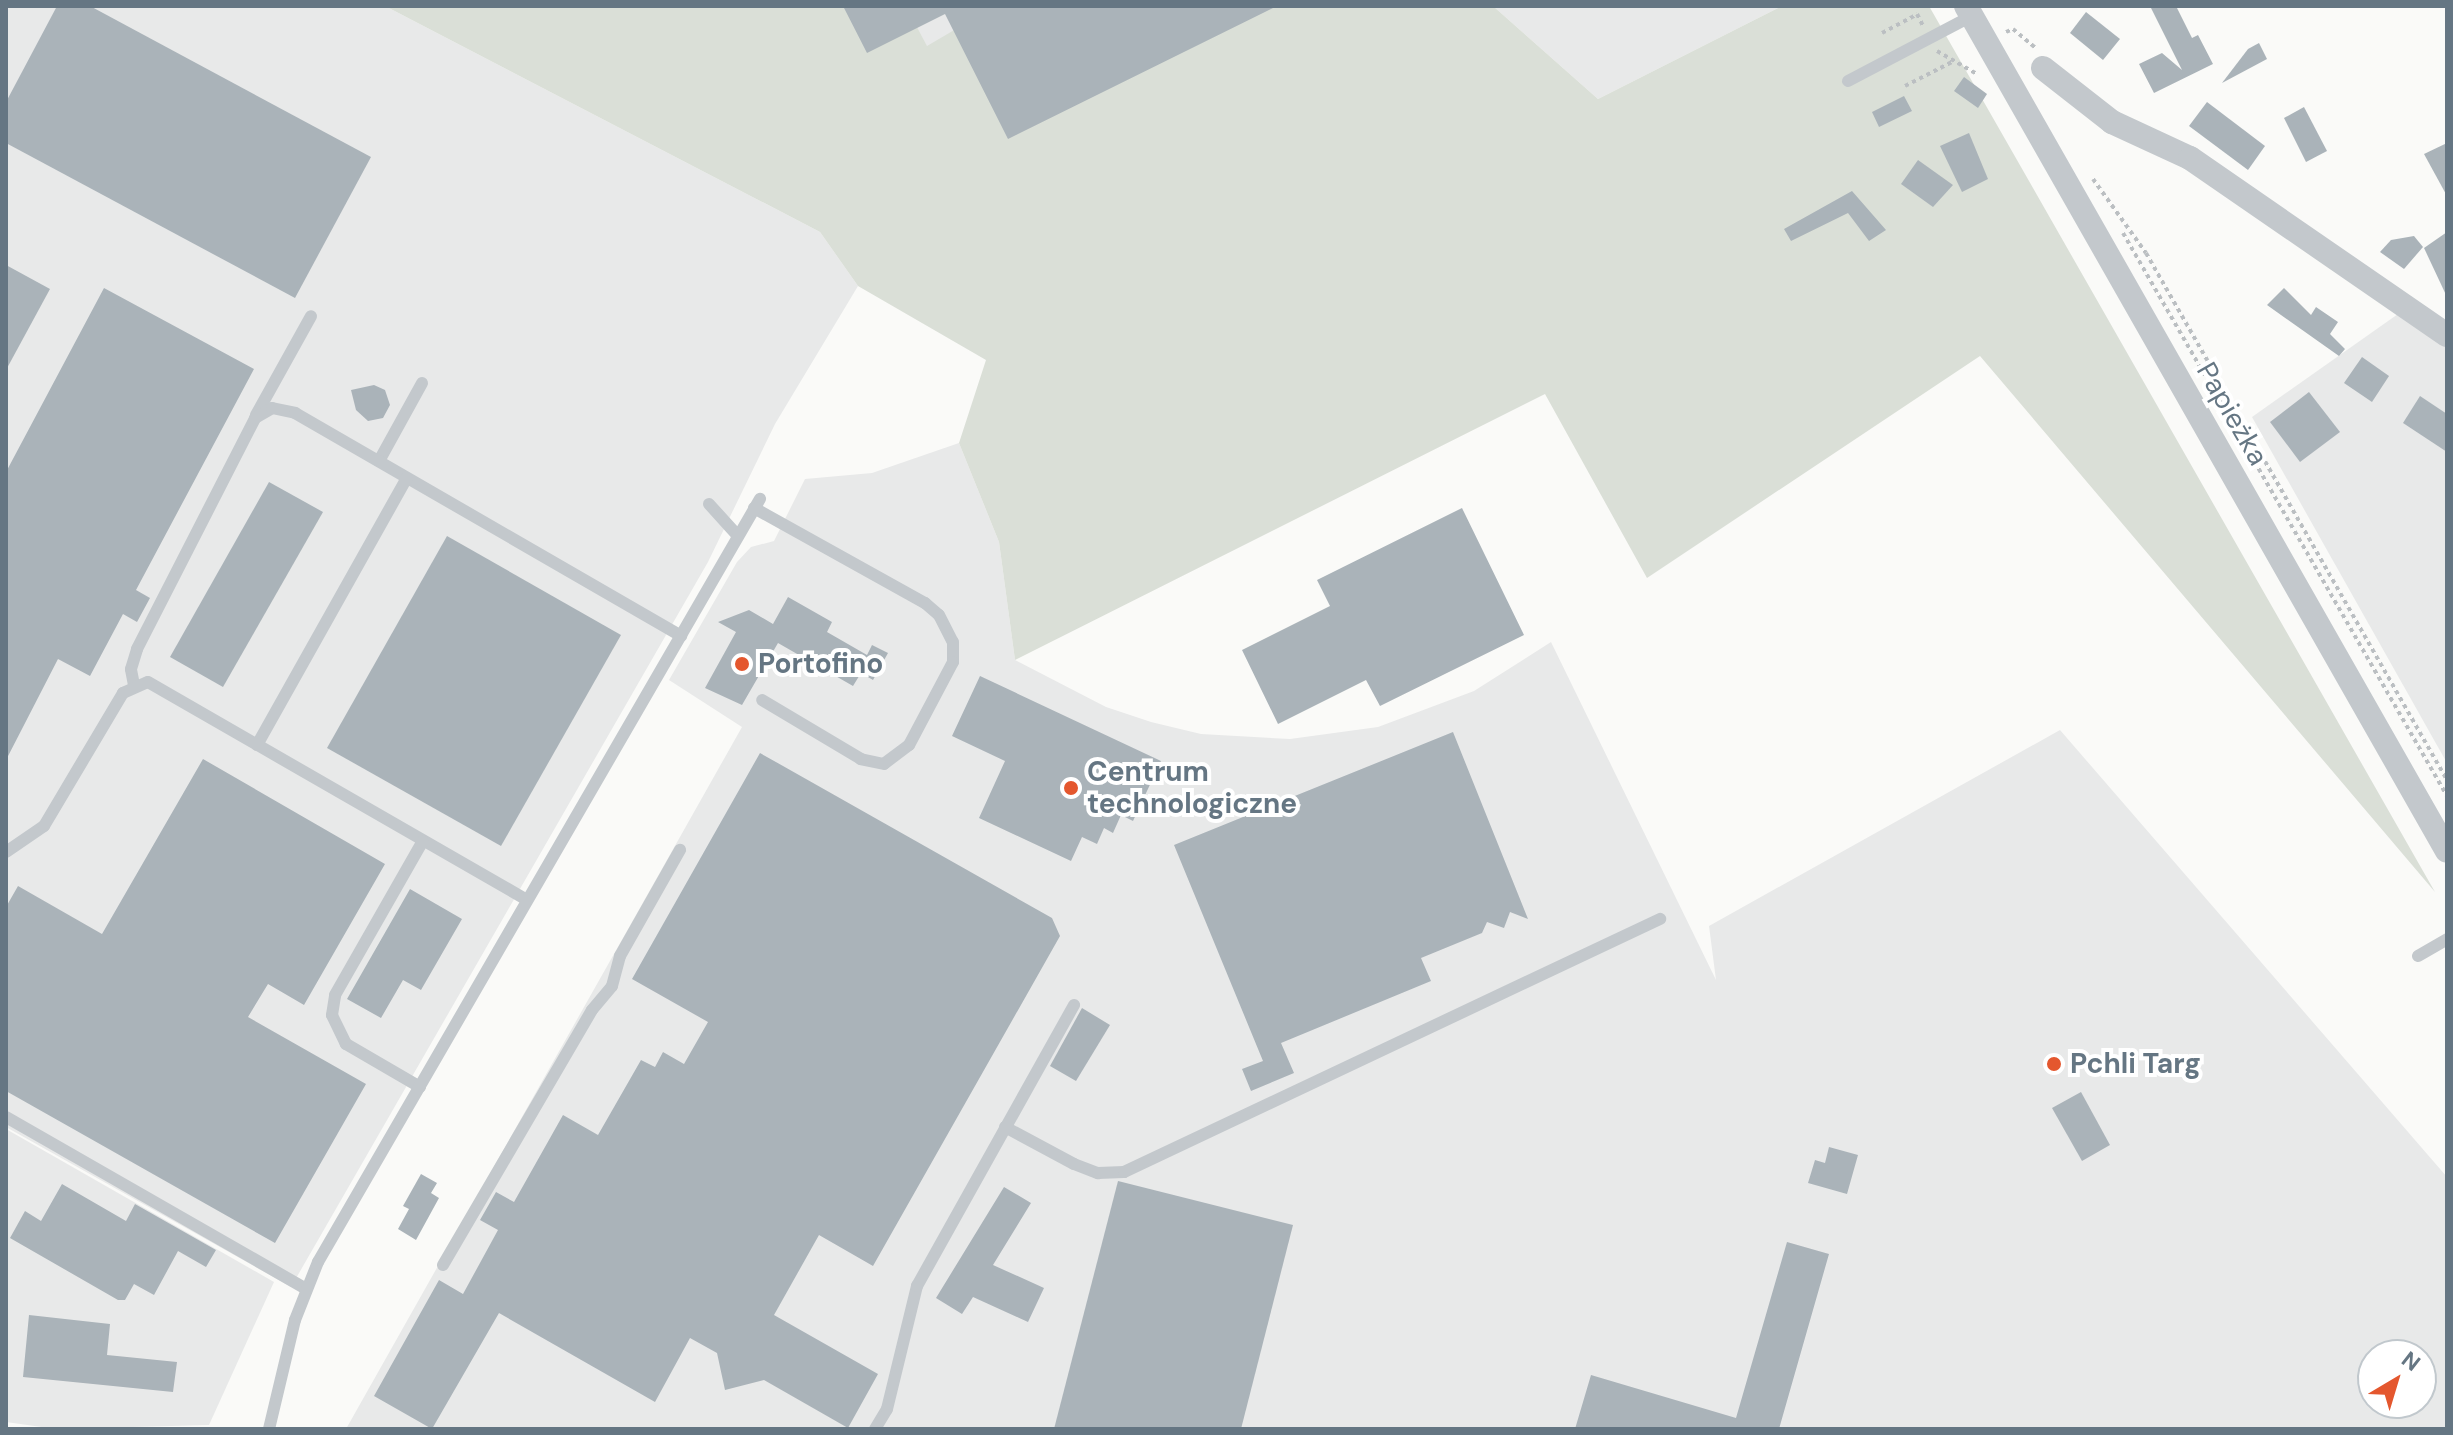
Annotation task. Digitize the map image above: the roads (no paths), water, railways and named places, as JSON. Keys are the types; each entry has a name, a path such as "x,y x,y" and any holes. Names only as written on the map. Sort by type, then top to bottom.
{"street":[{"name":"Papieżka","path":"1969,11 2009,56 2447,851"},
{"path":"2043,68 2112,122 2190,158 2447,335"}],"lane":[{"path":"1848,81 1930,38 1969,11"},
{"path":"134,685 131,669 137,649 311,316"},
{"path":"379,461 422,383"},
{"path":"255,418 282,408 681,636"},
{"path":"257,745 407,478"},
{"path":"709,504 738,536"},
{"path":"269,1429 305,1288 757,504 925,603 939,615 953,642 953,662 909,745 884,764 861,759 762,700"},
{"path":"6,852 44,826 115,705 134,685 152,684 527,900"},
{"path":"420,1087 346,1044 332,1015 335,995 423,841"},
{"path":"443,1265 592,1010 612,986 620,956 680,850"},
{"path":"1005,1127 1074,1164 1098,1173 1124,1172 1660,919"},
{"path":"2418,956 2447,939"},
{"path":"875,1429 887,1409 917,1286 1074,1005"},
{"path":"6,1117 305,1288"}],"place":[{"name":"Portofino","path":"742,664"},
{"name":"Centrum technologiczne","path":"1071,788"},
{"name":"Pchli Targ","path":"2054,1064"}]}
